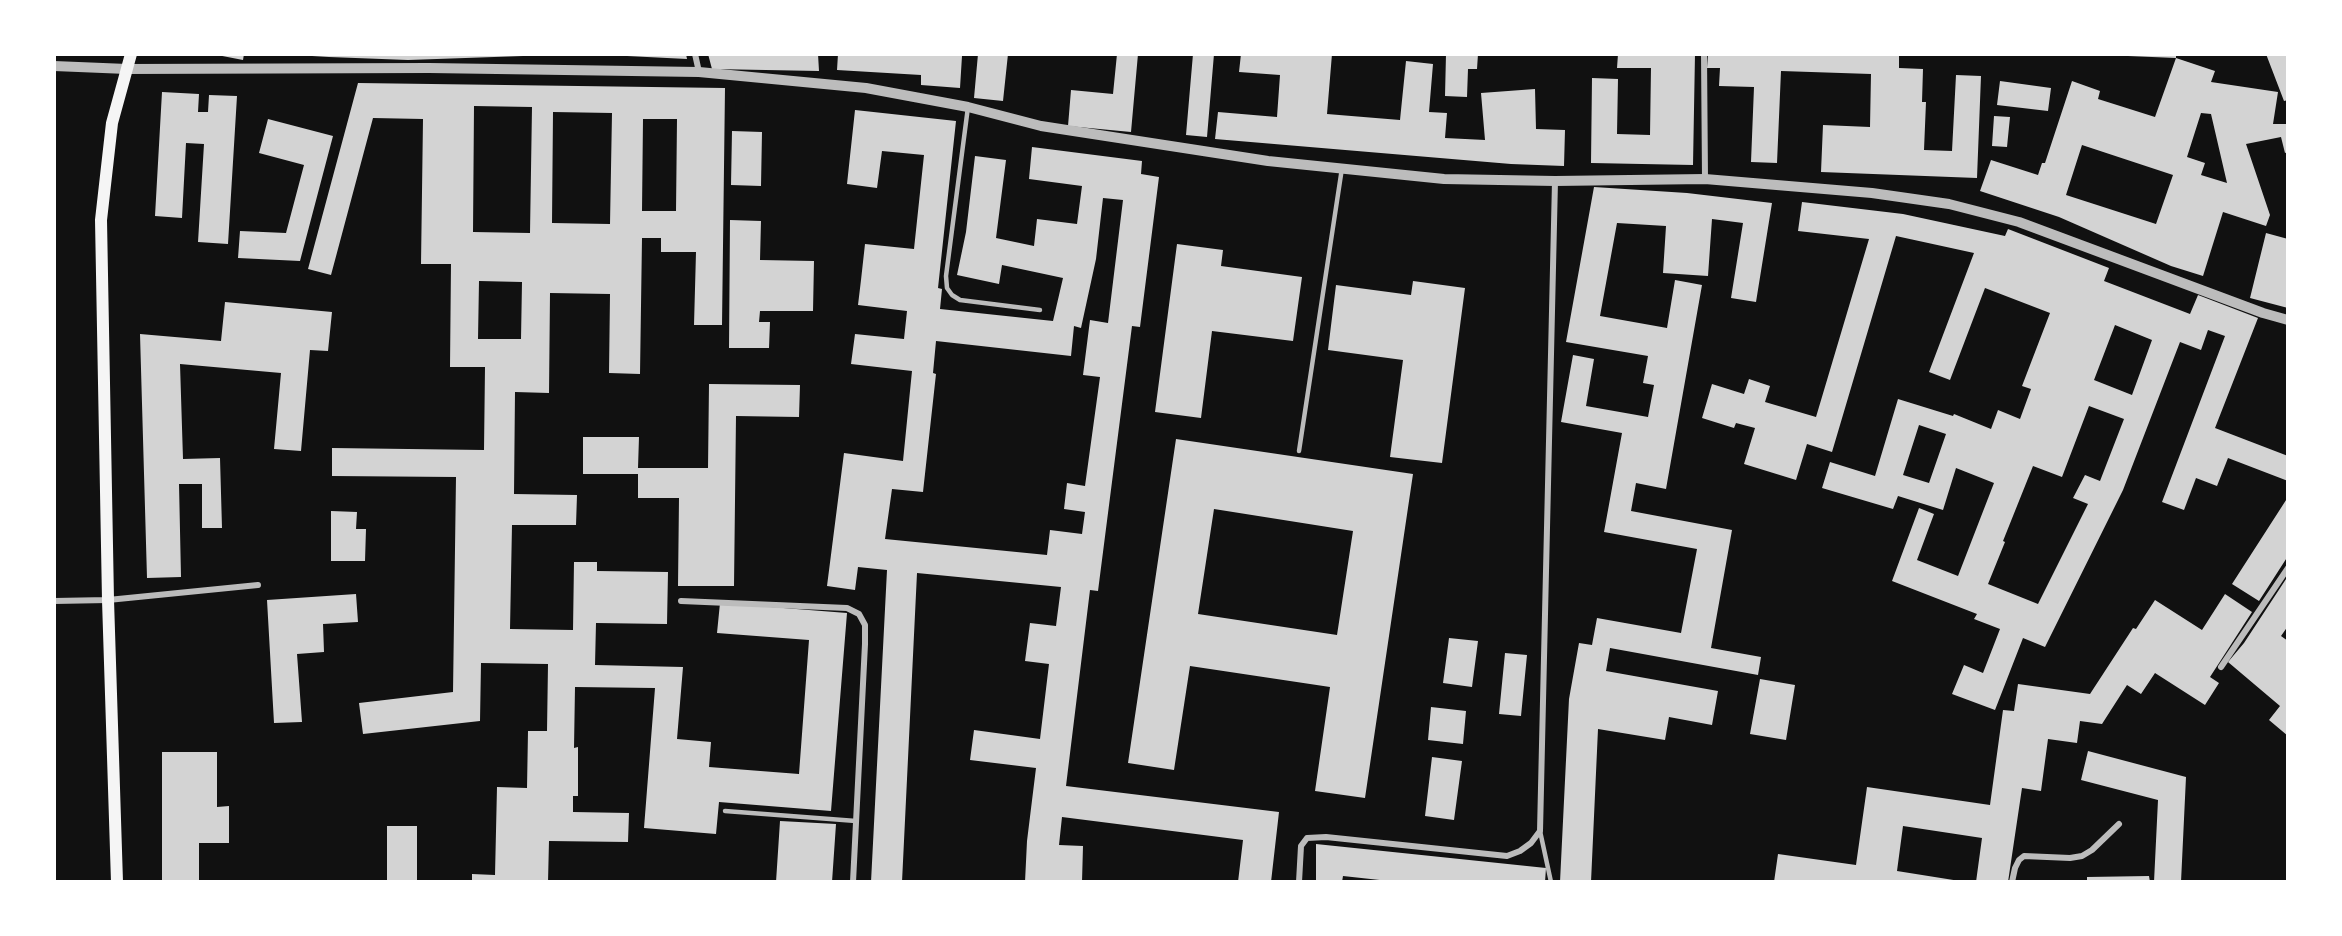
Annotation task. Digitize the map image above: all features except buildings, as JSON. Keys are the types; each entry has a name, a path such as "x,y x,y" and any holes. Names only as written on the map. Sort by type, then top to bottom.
{"main road":[{"path":"117,882 108,600 101,220 112,123 131,54"}],"street":[{"path":"695,54 699,72"},
{"path":"1704,54 1705,179"},
{"path":"54,66 127,69 429,68 699,72 866,88 968,107 1041,126 1268,161 1444,179 1555,181 1705,179 1872,193 1950,204 2019,222 2263,313 2288,320"},
{"path":"1299,882 1301,846 1307,837 1507,856 1531,843 1540,831 1555,181"},
{"path":"2221,667 2288,568"},
{"path":"54,601 108,600 258,585"},
{"path":"681,601 847,608 859,614 865,625 865,645 853,882"},
{"path":"2012,882 2015,868 2024,856 2070,858 2082,856 2092,850 2119,824"}],"lane":[{"path":"968,107 946,276 947,288 960,300 1040,310"},
{"path":"1299,451 1342,168"},
{"path":"725,811 856,821"},
{"path":"1540,831 1551,882"}]}
